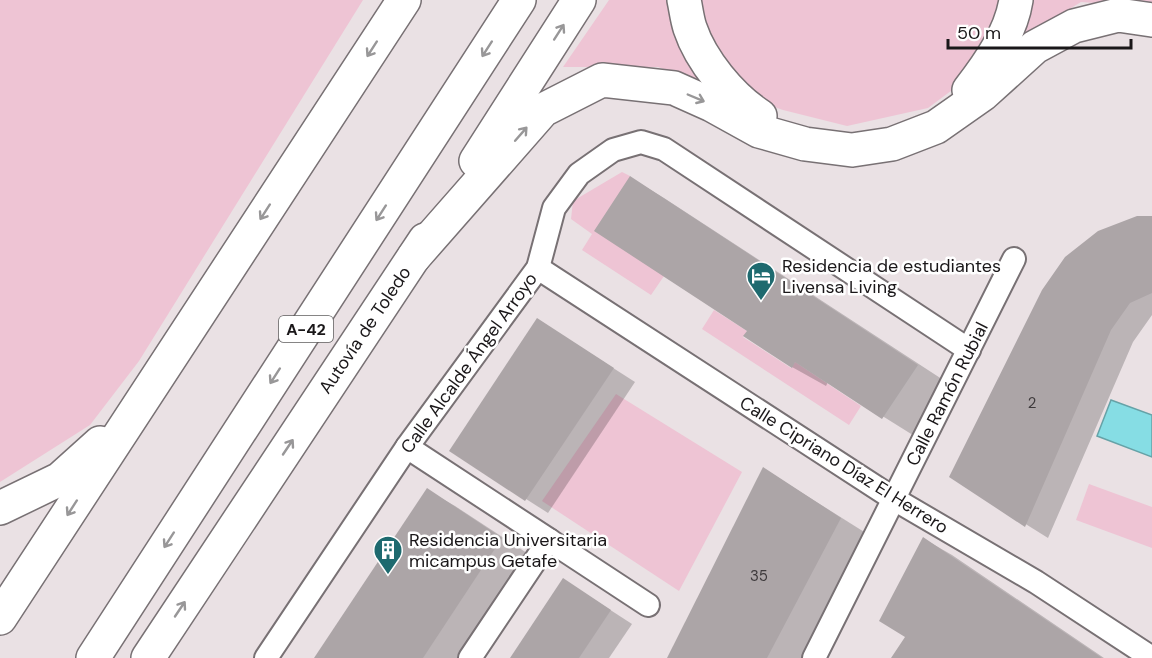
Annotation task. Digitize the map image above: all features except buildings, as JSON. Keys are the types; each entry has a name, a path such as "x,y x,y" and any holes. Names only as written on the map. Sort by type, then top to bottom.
{"highway":[{"path":"0,618 404,0"},
{"name":"A-42","path":"93,658 519,0"},
{"name":"Autovía de Toledo","path":"148,658 414,257 579,0"},
{"path":"684,0 690,29 713,74 748,108 805,144"},
{"path":"936,127 986,69 1013,16 1016,0"},
{"path":"414,257 543,110 602,80 674,88 759,130 805,144 852,150 892,144 936,127 983,94 1035,47 1074,26 1118,15 1152,20"},
{"path":"0,508 60,480 93,451 150,389"}],"street":[{"name":"Calle Alcalde Ángel Arroyo","path":"266,658 407,447 538,268 554,208 579,174 613,150 641,142 664,149 969,350"},
{"name":"Calle Ramón Rubial","path":"814,658 1014,259"},
{"name":"Calle Cipriano Díaz El Herrero","path":"538,268 894,499 1036,582 1152,658"},
{"path":"407,447 648,605"},
{"path":"470,658 549,540"}],"shaded area":[{"path":"0,0 363,0 139,361 90,425 0,482"},
{"path":"609,0 1152,0 1152,7 1081,2 1022,38 928,108 847,126 783,110 658,67 563,67"},
{"path":"622,172 630,176 664,276 651,295 582,250 592,234 571,219 573,201"},
{"path":"714,310 747,331 743,337 791,368 795,362 861,406 849,425 702,329"},
{"path":"616,394 742,472 679,591 542,501"},
{"path":"1089,484 1152,507 1152,548 1076,520"}],"water":[{"path":"1111,400 1152,415 1152,457 1097,436"}],"place":[{"name":"Residencia de estudiantes Livensa Living","path":"761,302"},
{"name":"Residencia Universitaria micampus Getafe","path":"388,576"}]}
